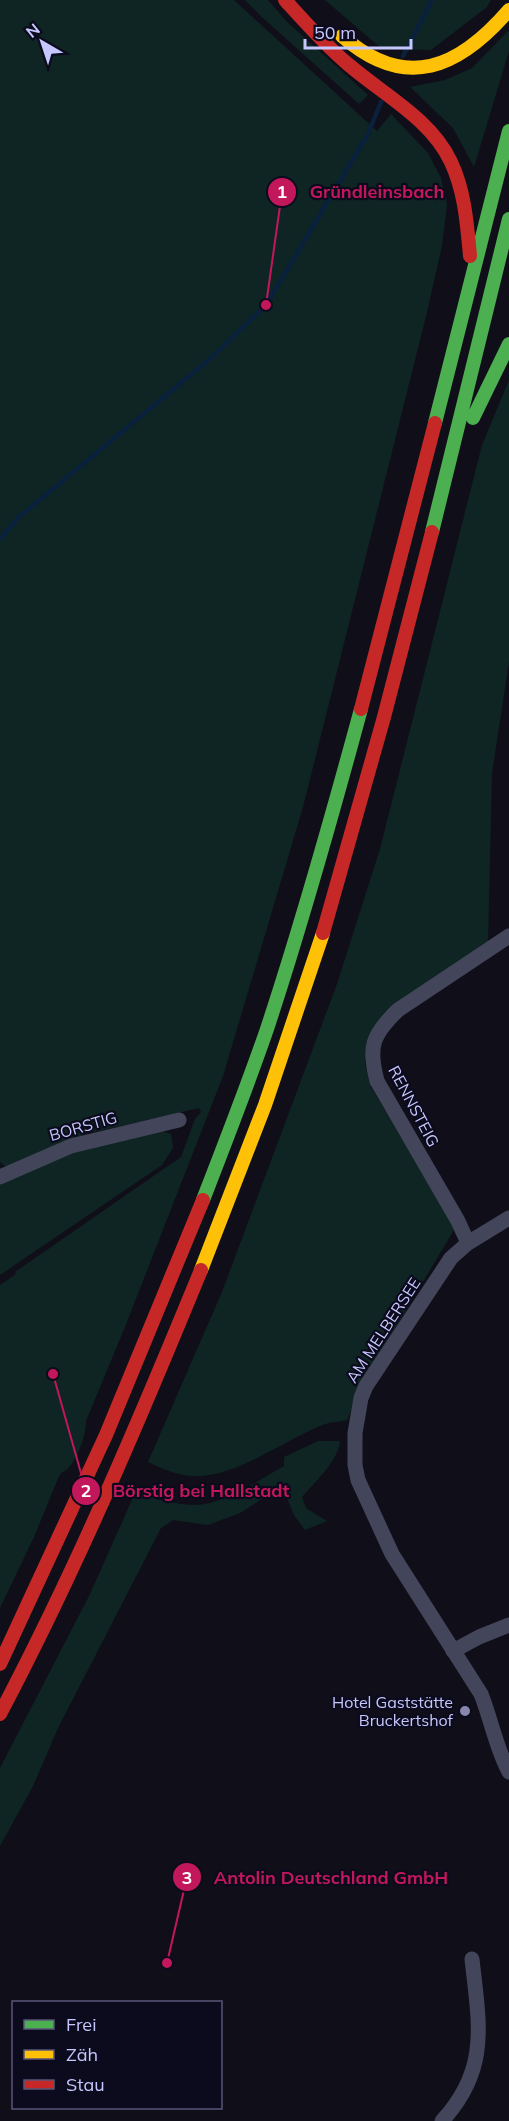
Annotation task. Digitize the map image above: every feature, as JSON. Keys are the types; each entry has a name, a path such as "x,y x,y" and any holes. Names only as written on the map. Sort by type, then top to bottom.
{"highway":[{"path":"285,0 319,37 416,117 437,141 458,178 466,221 471,276"},
{"path":"335,30 362,53 383,62 412,67 447,62 466,53 483,39 509,10"},
{"path":"0,1664 66,1527 130,1381 231,1128 274,1008 311,889 391,597 509,131"},
{"path":"0,1714 86,1537 151,1393 253,1137 337,885 375,750 445,483 509,219"},
{"path":"445,483 469,425 509,344"}],"street":[{"name":"RENNSTEIG","path":"468,1242 376,1081 371,1058 375,1040 383,1024 398,1010 509,936"},
{"name":"BORSTIG","path":"0,1177 71,1146 179,1120"},
{"name":"AM MELBERSEE","path":"509,1218 468,1242 451,1258 366,1386 361,1398 355,1433 355,1465 358,1480 392,1554 481,1694 501,1758 509,1772"},
{"path":"453,1651 479,1637 509,1626"},
{"path":"442,2121 466,2090 473,2073 479,2046 479,2016 472,1959"}],"green space":[{"path":"0,0 234,0 377,131 391,114 428,153 441,178 447,205 442,246 426,316 303,807 223,1076 86,1421 76,1458 59,1476 34,1537 0,1608 0,1285 16,1274 15,1272 181,1157 195,1119 201,1112 199,1108 85,1134 6,1167 0,1162"},
{"path":"245,0 268,0 287,22 368,95 359,104"},
{"path":"325,0 491,0 487,7 431,50 382,49"},
{"path":"509,30 509,51 474,167 453,128 410,87 445,80 472,68"},
{"path":"509,380 509,662 492,773 488,943 381,1017 368,1044 365,1063 371,1087 455,1228 361,1386 347,1420 323,1425 258,1458 224,1472 192,1476 175,1473 148,1462 222,1292 337,984 380,849 482,445"},
{"path":"156,1129 171,1134 173,1148 162,1165 0,1275 0,1183 40,1161"},
{"path":"318,1441 340,1441 339,1448 331,1463 302,1497 306,1508 327,1521 305,1530 294,1515 282,1486 240,1513 208,1525 173,1520 161,1528 58,1728 33,1786 0,1846 0,1768 90,1594 135,1493 187,1505 217,1501 241,1491 284,1466 284,1457"}],"waterway":[{"path":"403,56 432,0"},
{"path":"0,539 19,517 210,359 266,305 368,134 381,102"}],"traffic: fast":[{"path":"435,423 509,131"},
{"path":"432,532 509,219"},
{"path":"473,418 509,344"},
{"path":"203,1200 252,1072 280,989 361,709"}],"traffic: slow":[{"path":"342,36 366,53 388,64 410,68 431,66 471,46 509,10"},
{"path":"201,1270 265,1105 323,933"}],"traffic: jam":[{"path":"285,0 332,50 406,109 432,133 456,173 465,208 470,256"},
{"path":"361,709 435,423"},
{"path":"323,933 384,717 432,532"},
{"path":"0,1664 106,1435 203,1200"},
{"path":"0,1714 55,1605 106,1495 201,1270"}],"place":[{"name":"Gründleinsbach","path":"266,305"},
{"name":"Börstig bei Hallstadt","path":"53,1374"},
{"name":"Hotel Gaststätte Bruckertshof","path":"465,1711"},
{"name":"Antolin Deutschland GmbH","path":"167,1963"}]}
